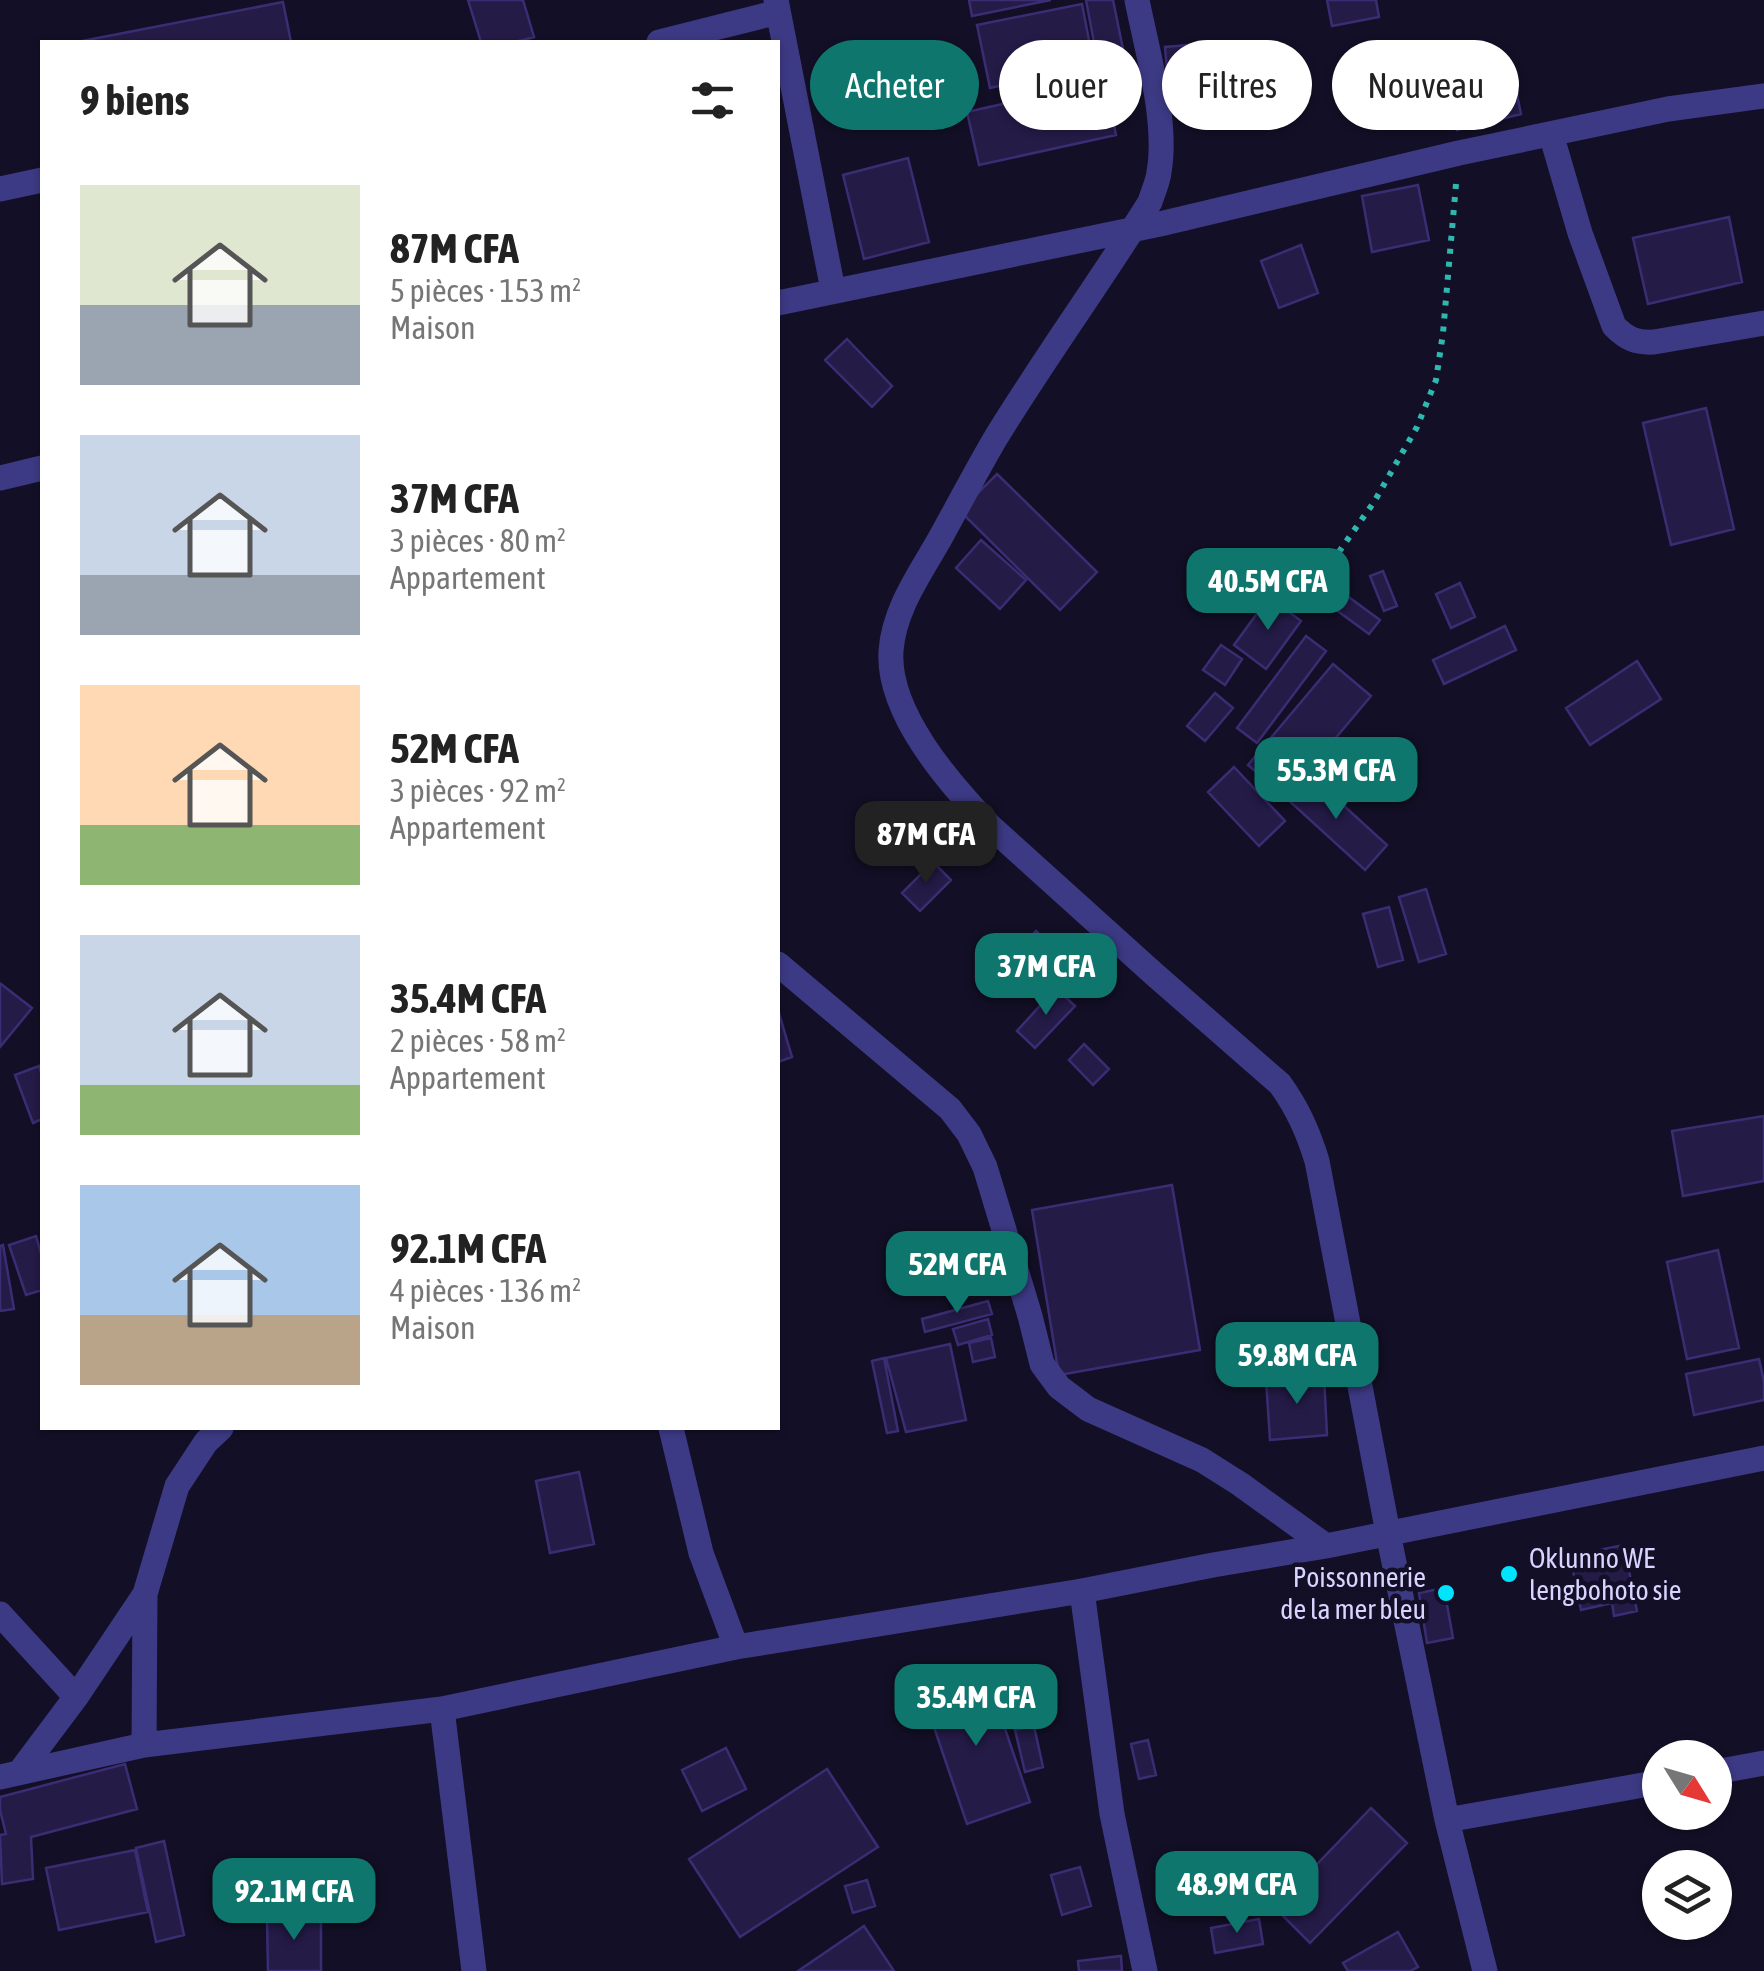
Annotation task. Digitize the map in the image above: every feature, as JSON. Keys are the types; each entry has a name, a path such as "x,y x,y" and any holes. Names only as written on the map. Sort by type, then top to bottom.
{"street":[{"path":"1138,0 1162,147 1159,175 1150,202 996,439 898,616 891,654 896,685 919,742 966,801 1280,1084 1308,1130 1447,1820 1486,1971"},
{"path":"666,40 777,6 833,290"},
{"path":"780,303 1132,230 1459,153 1668,109 1764,96"},
{"path":"1550,134 1614,326 1626,338 1654,342 1764,323"},
{"path":"0,189 40,180"},
{"path":"0,478 40,468"},
{"path":"780,966 950,1108 969,1134 986,1167 1042,1364 1060,1387 1088,1409 1202,1460 1326,1546"},
{"path":"144,1746 145,1594 177,1486 206,1442 219,1430"},
{"path":"671,1430 701,1553 736,1647"},
{"path":"9,1775 144,1746 442,1709 736,1647 1082,1592 1764,1458"},
{"path":"1082,1592 1112,1814 1145,1971"},
{"path":"9,1775 76,1697 145,1594"},
{"path":"0,1614 76,1697"},
{"path":"442,1709 474,1971"},
{"path":"1732,1769 1764,1763"},
{"path":"1447,1820 1642,1785"}],"path":[{"path":"1324,573 1374,502 1416,427 1436,380 1459,153"}],"building":[{"path":"468,0 523,0 534,37 480,40"},
{"path":"969,0 1051,0 972,16"},
{"path":"1086,0 1113,0 1121,40 1094,40"},
{"path":"1327,0 1376,0 1379,17 1332,26"},
{"path":"283,2 291,40 87,40"},
{"path":"1082,4 1089,40 999,40 999,86 990,88 977,25"},
{"path":"999,105 999,130 1115,130 1116,135 979,165 971,130 979,130 979,109"},
{"path":"908,158 929,242 864,259 843,175"},
{"path":"1418,185 1429,240 1372,252 1362,196"},
{"path":"1729,217 1742,282 1648,304 1633,238"},
{"path":"1301,245 1318,293 1279,308 1261,261"},
{"path":"847,339 892,386 872,407 825,360"},
{"path":"1706,408 1734,529 1671,545 1643,423"},
{"path":"997,474 1097,572 1060,610 960,511"},
{"path":"981,540 1026,580 1000,609 956,568"},
{"path":"1383,571 1397,606 1384,611 1370,576"},
{"path":"1460,583 1475,617 1451,628 1436,594"},
{"path":"1335,587 1380,620 1369,634 1324,601"},
{"path":"1269,597 1301,621 1266,669 1234,645"},
{"path":"1505,626 1516,650 1444,684 1433,660"},
{"path":"1306,636 1326,651 1257,743 1237,728"},
{"path":"1221,645 1242,659 1225,685 1203,670"},
{"path":"1637,661 1661,699 1590,745 1566,708"},
{"path":"1333,664 1371,696 1286,797 1248,765"},
{"path":"1215,693 1233,708 1205,741 1187,726"},
{"path":"1234,767 1285,821 1259,846 1208,792"},
{"path":"1308,773 1387,845 1365,870 1286,798"},
{"path":"933,862 951,880 920,911 902,893"},
{"path":"1426,889 1446,954 1419,962 1399,897"},
{"path":"1389,907 1403,960 1378,967 1363,914"},
{"path":"1036,931 1054,949 1018,986 1000,968"},
{"path":"0,986 32,1008 0,1047"},
{"path":"1056,988 1075,1006 1035,1048 1017,1031"},
{"path":"780,1017 792,1057 780,1061"},
{"path":"1084,1044 1109,1069 1093,1085 1069,1060"},
{"path":"39,1066 40,1120 33,1123 15,1075"},
{"path":"1764,1116 1764,1181 1683,1196 1672,1131"},
{"path":"1172,1185 1200,1350 1059,1375 1032,1210"},
{"path":"36,1236 40,1291 26,1295 9,1245"},
{"path":"3,1245 14,1309 0,1311 0,1246"},
{"path":"1718,1250 1739,1348 1687,1359 1667,1262"},
{"path":"988,1301 992,1314 925,1332 922,1319"},
{"path":"988,1319 992,1335 958,1345 953,1329"},
{"path":"991,1338 995,1357 973,1362 969,1343"},
{"path":"950,1344 966,1420 906,1432 886,1358"},
{"path":"884,1358 898,1431 887,1433 872,1361"},
{"path":"1759,1359 1764,1400 1694,1415 1686,1374"},
{"path":"1324,1375 1327,1435 1270,1440 1266,1380"},
{"path":"579,1472 594,1544 550,1553 536,1481"},
{"path":"1624,1545 1637,1611 1614,1616 1612,1603 1581,1610 1570,1556"},
{"path":"1444,1588 1453,1638 1427,1643 1419,1593"},
{"path":"986,1673 1030,1802 967,1824 923,1695"},
{"path":"1034,1726 1043,1767 1025,1772 1015,1730"},
{"path":"1148,1740 1156,1775 1139,1779 1131,1744"},
{"path":"726,1748 746,1789 702,1811 682,1770"},
{"path":"125,1764 137,1809 31,1837 33,1879 2,1884 0,1835 6,1834 0,1797"},
{"path":"827,1769 878,1847 740,1937 689,1859"},
{"path":"1371,1808 1407,1843 1310,1943 1275,1908"},
{"path":"164,1841 184,1935 156,1942 136,1848"},
{"path":"135,1850 148,1912 59,1930 46,1868"},
{"path":"1080,1867 1091,1906 1062,1915 1051,1875"},
{"path":"867,1880 875,1906 853,1913 845,1886"},
{"path":"321,1915 321,1971 268,1971 267,1917"},
{"path":"1259,1919 1263,1944 1215,1953 1211,1928"},
{"path":"864,1926 894,1971 798,1971"},
{"path":"1398,1932 1418,1967 1410,1971 1348,1971 1343,1963"},
{"path":"1121,1956 1122,1971 1079,1971 1078,1961"}],"place":[{"name":"Oklunno WE lengbohoto sie","path":"1509,1574"},
{"name":"Poissonnerie de la mer bleu","path":"1446,1593"}]}
